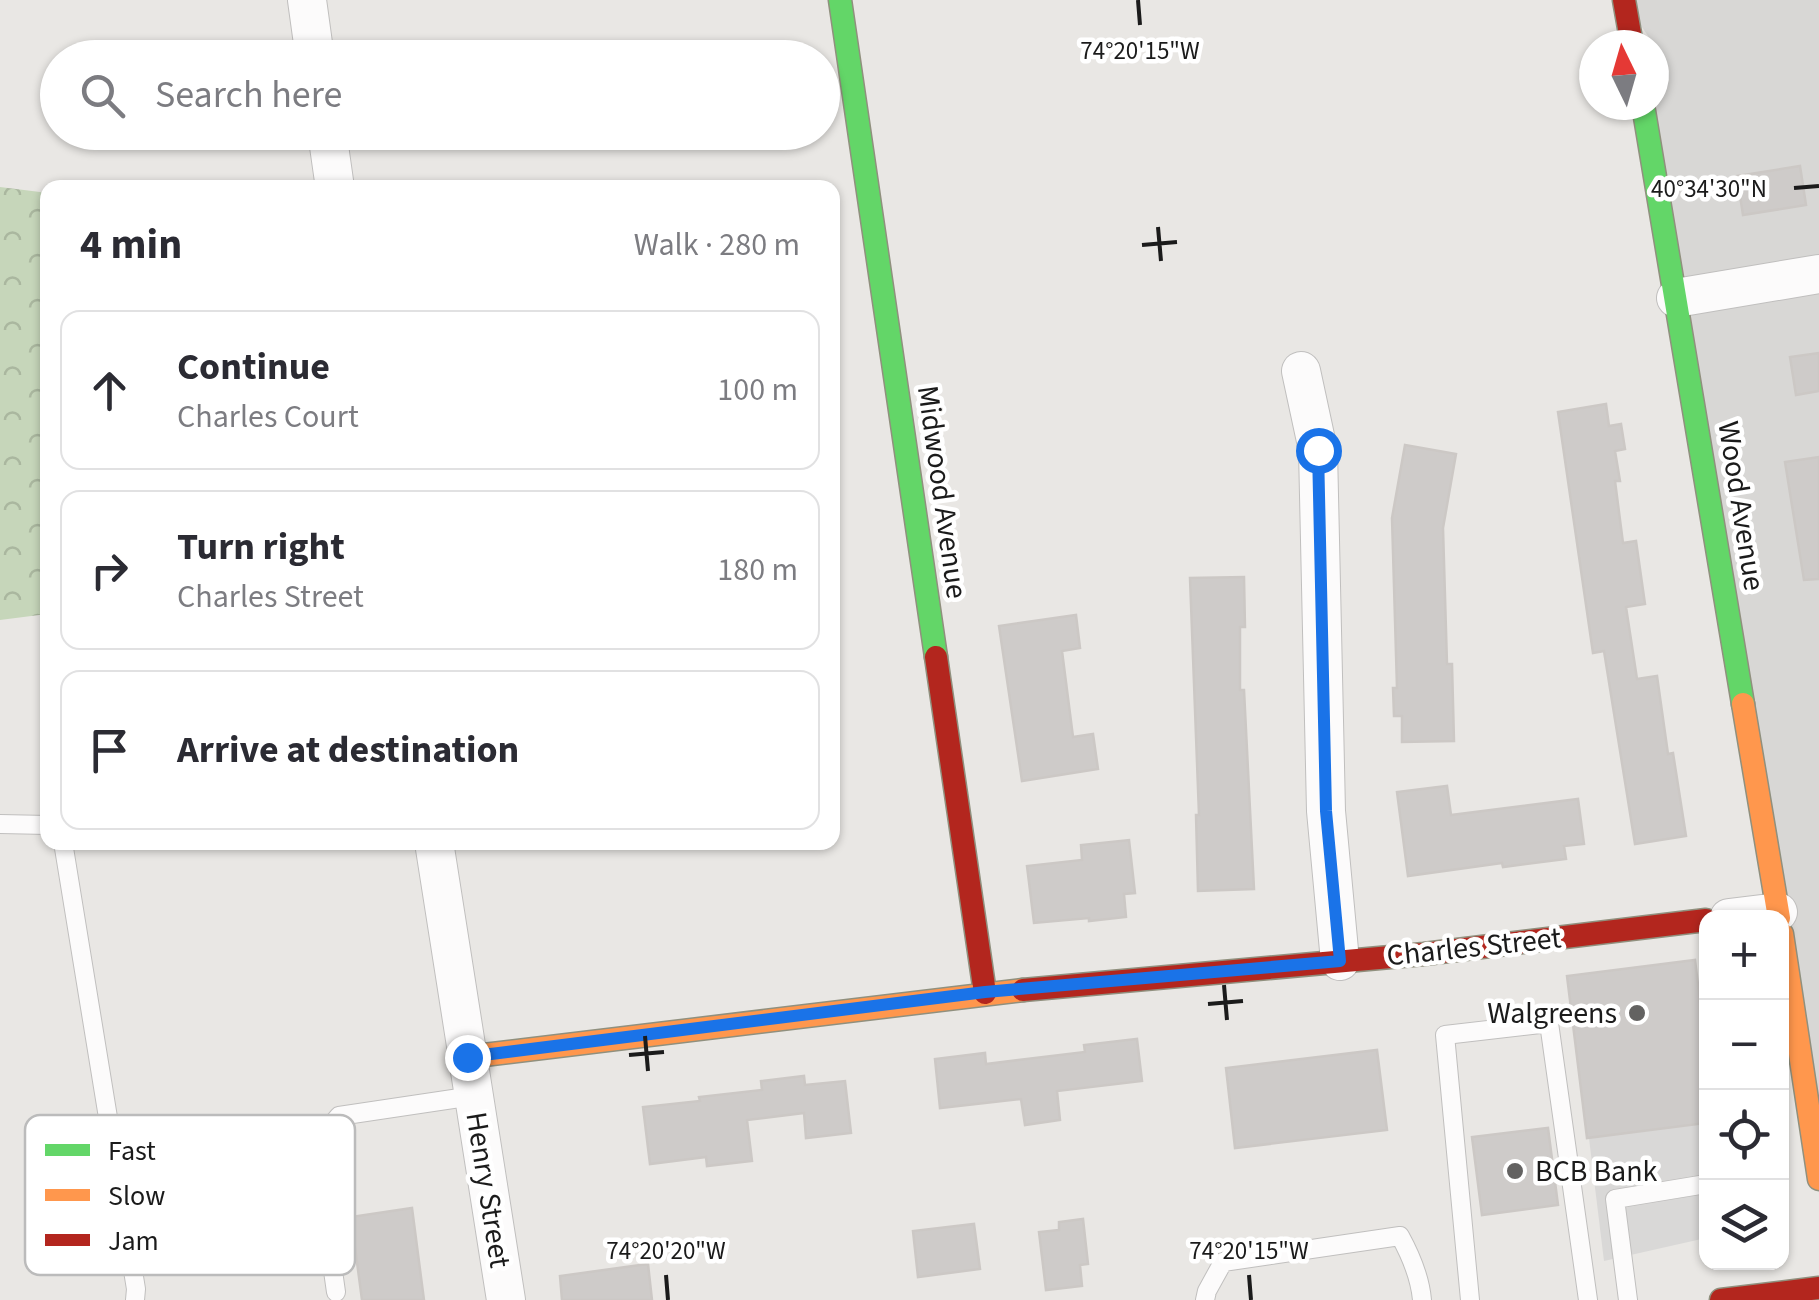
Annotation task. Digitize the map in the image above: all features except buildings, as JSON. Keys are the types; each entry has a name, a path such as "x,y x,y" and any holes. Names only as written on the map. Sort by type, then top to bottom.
{"street":[{"path":"306,0 312,40"},
{"name":"Midwood Avenue","path":"840,0 985,992"},
{"path":"1624,0 1629,30"},
{"name":"Wood Avenue","path":"1645,120 1778,910"},
{"path":"329,150 334,180"},
{"path":"1676,298 1819,274"},
{"path":"1301,371 1318,450 1326,811 1340,961"},
{"name":"Henry Street","path":"435,850 506,1300"},
{"name":"Charles Street","path":"467,1057 985,992 1424,954 1699,921"},
{"name":"Wood Avenue","path":"1786,1000 1819,1180"},
{"path":"1721,1300 1819,1288"}],"lane":[{"path":"0,824 40,825"},
{"path":"64,850 108,1115"},
{"path":"1470,1300 1445,1035 1549,1023 1588,1300"},
{"path":"345,1115 473,1096"},
{"path":"1628,1300 1615,1199 1699,1185"},
{"path":"1204,1300 1223,1262 1400,1236 1410,1255 1422,1300"},
{"path":"134,1275 134,1300"},
{"path":"334,1275 336,1292"}],"shaded area":[{"path":"1624,0 1819,0 1819,1180 1789,985 1789,910 1778,910 1656,120 1669,120 1669,30 1644,30"},
{"path":"1699,986 1699,1240 1604,1261 1573,1007"}],"green space":[{"path":"0,187 40,192 40,615 0,620"}],"traffic: fast":[{"path":"840,0 936,657"},
{"path":"1646,120 1743,704"}],"traffic: slow":[{"path":"1743,704 1778,910"},
{"path":"1789,980 1819,1179"},
{"path":"467,1057 1023,990"}],"traffic: jam":[{"path":"1624,0 1629,30"},
{"path":"936,657 985,993"},
{"path":"1023,990 1424,954 1699,921"},
{"path":"1721,1300 1819,1288"}],"place":[{"name":"Walgreens","path":"1637,1013"},
{"name":"BCB Bank","path":"1515,1171"}],"route":[{"path":"467,1057 985,992 1340,961 1326,811 1318,450"}]}
